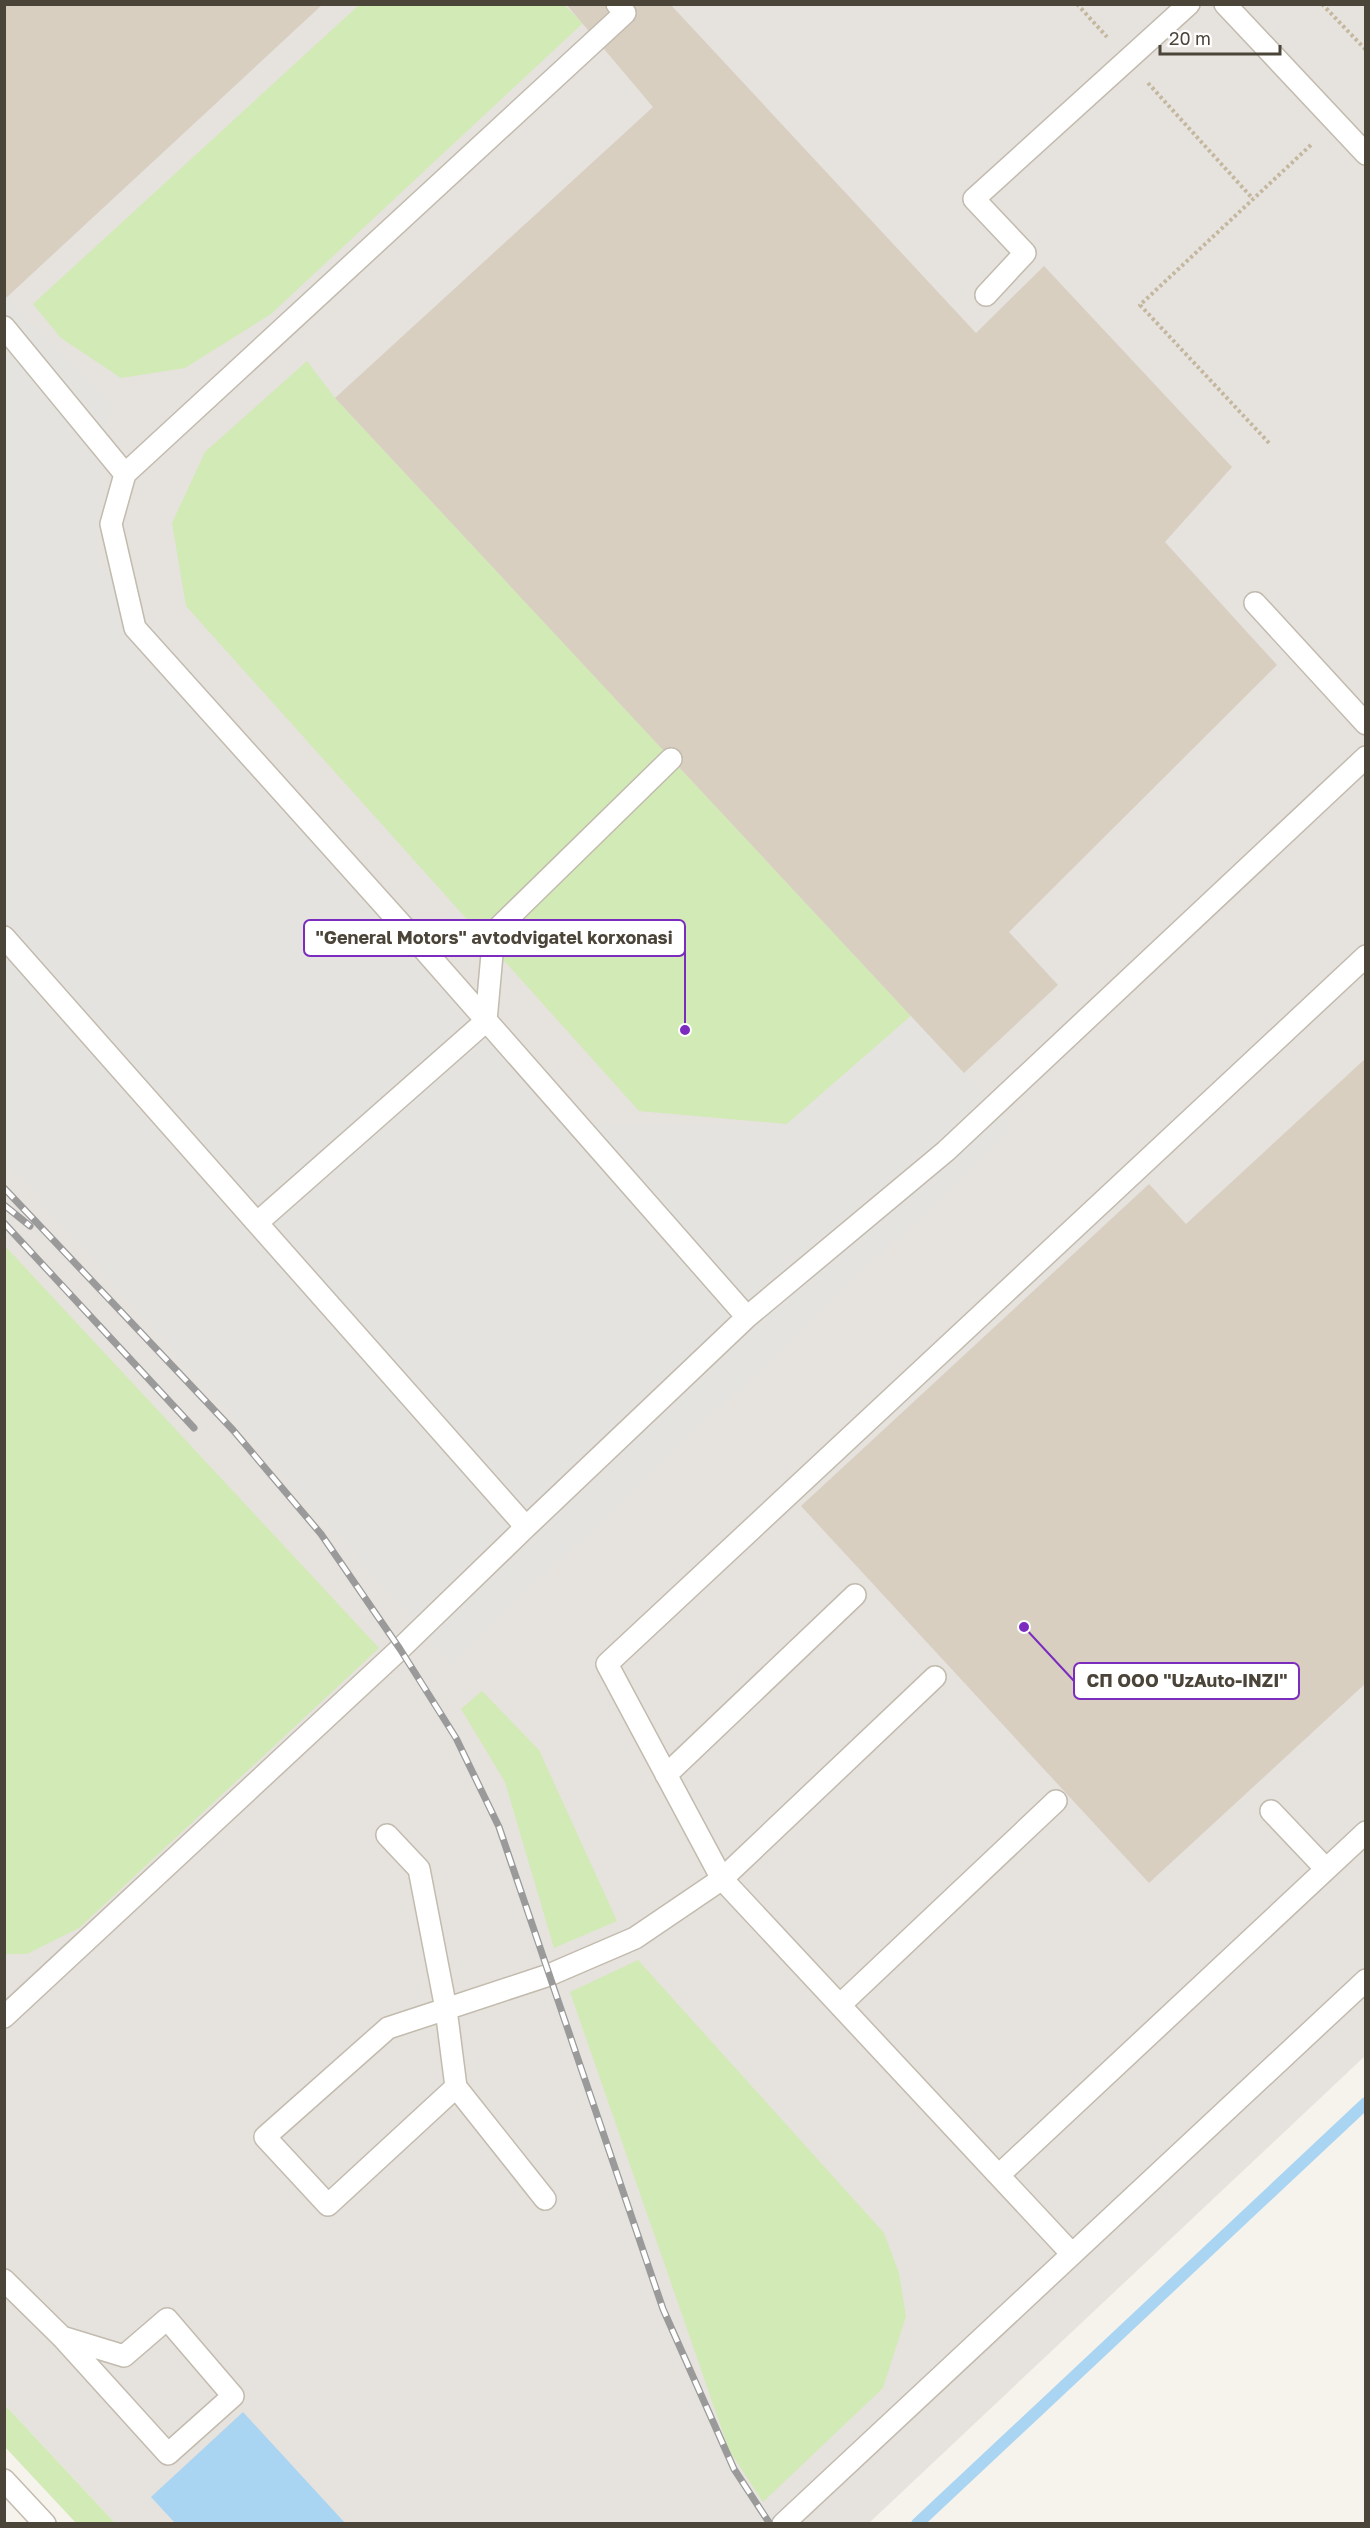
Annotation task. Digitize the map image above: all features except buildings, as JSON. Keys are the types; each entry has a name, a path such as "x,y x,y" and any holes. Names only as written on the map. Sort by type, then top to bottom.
{"lane":[{"path":"986,295 1025,253 974,199 1189,4"},
{"path":"1225,4 1365,154"},
{"path":"626,7 125,474 111,524 135,628 419,944 747,1317"},
{"path":"4,327 125,474"},
{"path":"1256,603 1365,724"},
{"path":"4,2017 400,1649 747,1317 946,1151 1365,757"},
{"path":"419,944 494,932 672,759"},
{"path":"258,1222 486,1021 494,932"},
{"path":"4,937 526,1527"},
{"path":"1072,2254 722,1879 607,1664 1365,956"},
{"path":"666,1775 855,1595"},
{"path":"456,2087 328,2205 265,2137 388,2028 549,1975 635,1938 722,1879 935,1677"},
{"path":"840,2005 1056,1801"},
{"path":"1271,1811 1326,1869"},
{"path":"999,2175 1365,1832"},
{"path":"387,1835 419,1869 446,2009 456,2087 545,2199"},
{"path":"783,2523 1365,1980"},
{"path":"4,2280 62,2337 168,2454 233,2396 167,2319 124,2356 62,2337"},
{"path":"4,2480 45,2523"}],"path":[{"path":"1077,4 1254,199"},
{"path":"1322,4 1365,50"},
{"path":"1269,443 1140,305 1335,122"}],"shaded area":[{"path":"5,5 1365,5 1365,2056 869,2523 115,2523 5,2405"},
{"path":"6,298 110,402 95,559 582,1124 787,1124 911,1016 1014,1128 451,1664 5,1161"}],"green space":[{"path":"359,5 564,5 583,23 271,314 185,368 121,378 61,338 33,304"},
{"path":"307,361 335,398 911,1016 787,1124 639,1111 186,606 172,523 205,452"},
{"path":"5,1246 379,1648 79,1928 27,1954 4,1954"},
{"path":"482,1691 539,1750 617,1921 554,1948 505,1782 461,1709"},
{"path":"638,1960 884,2233 899,2273 906,2316 883,2388 763,2502 729,2450 570,1992"},
{"path":"5,2405 115,2523 76,2523 5,2447"}],"water":[{"path":"243,2412 345,2523 175,2523 151,2497"}],"waterway":[{"path":"917,2524 1366,2103"}],"railway":[{"path":"4,1188 233,1430 321,1534 400,1649 456,1738 499,1827 663,2309 734,2469 770,2524"},
{"path":"4,1205 30,1226"},
{"path":"4,1223 194,1428"}],"place":[{"name":"\"General Motors\" avtodvigatel korxonasi","path":"685,1030"},
{"name":"СП ООО \"UzAuto-INZI\"","path":"1024,1627"}]}
